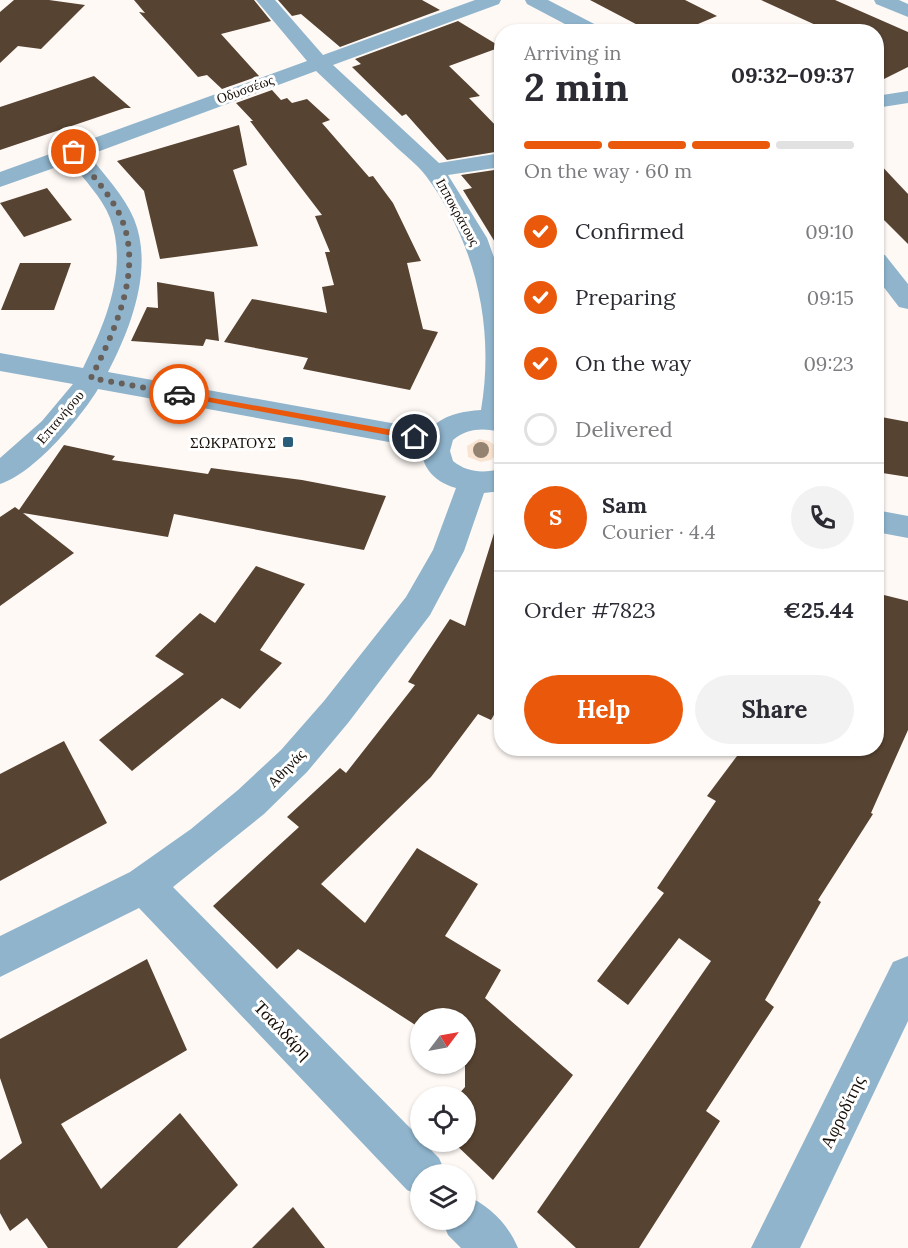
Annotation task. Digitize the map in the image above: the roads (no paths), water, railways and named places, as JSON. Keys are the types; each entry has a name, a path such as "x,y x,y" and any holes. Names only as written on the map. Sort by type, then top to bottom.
{"street":[{"name":"Ιπποκράτους","path":"265,0 318,62 434,171 475,238 488,274 494,311"},
{"name":"Οδυσσέως","path":"0,180 492,0"},
{"path":"534,0 580,24"},
{"path":"883,0 908,11"},
{"path":"884,101 908,98"},
{"name":"Επτανήσου","path":"0,473 36,446 69,411 91,378 108,344 119,312 130,264 122,220 74,152"},
{"path":"434,171 494,161"},
{"path":"892,271 908,301"},
{"path":"0,362 438,441"},
{"path":"487,481 461,479 443,467 438,459 438,441 444,433 465,421 494,421"},
{"name":"Αθηνάς","path":"0,957 144,885 251,802 294,761 336,712 418,606 487,481"},
{"path":"884,522 908,527"},
{"name":"Τσαλδάρη","path":"144,885 413,1164"},
{"name":"Αφροδίτης","path":"775,1248 908,976"},
{"path":"476,1229 494,1248"}],"place":[{"name":"ΣΩΚΡΑΤΟΥΣ","path":"288,442"}]}
